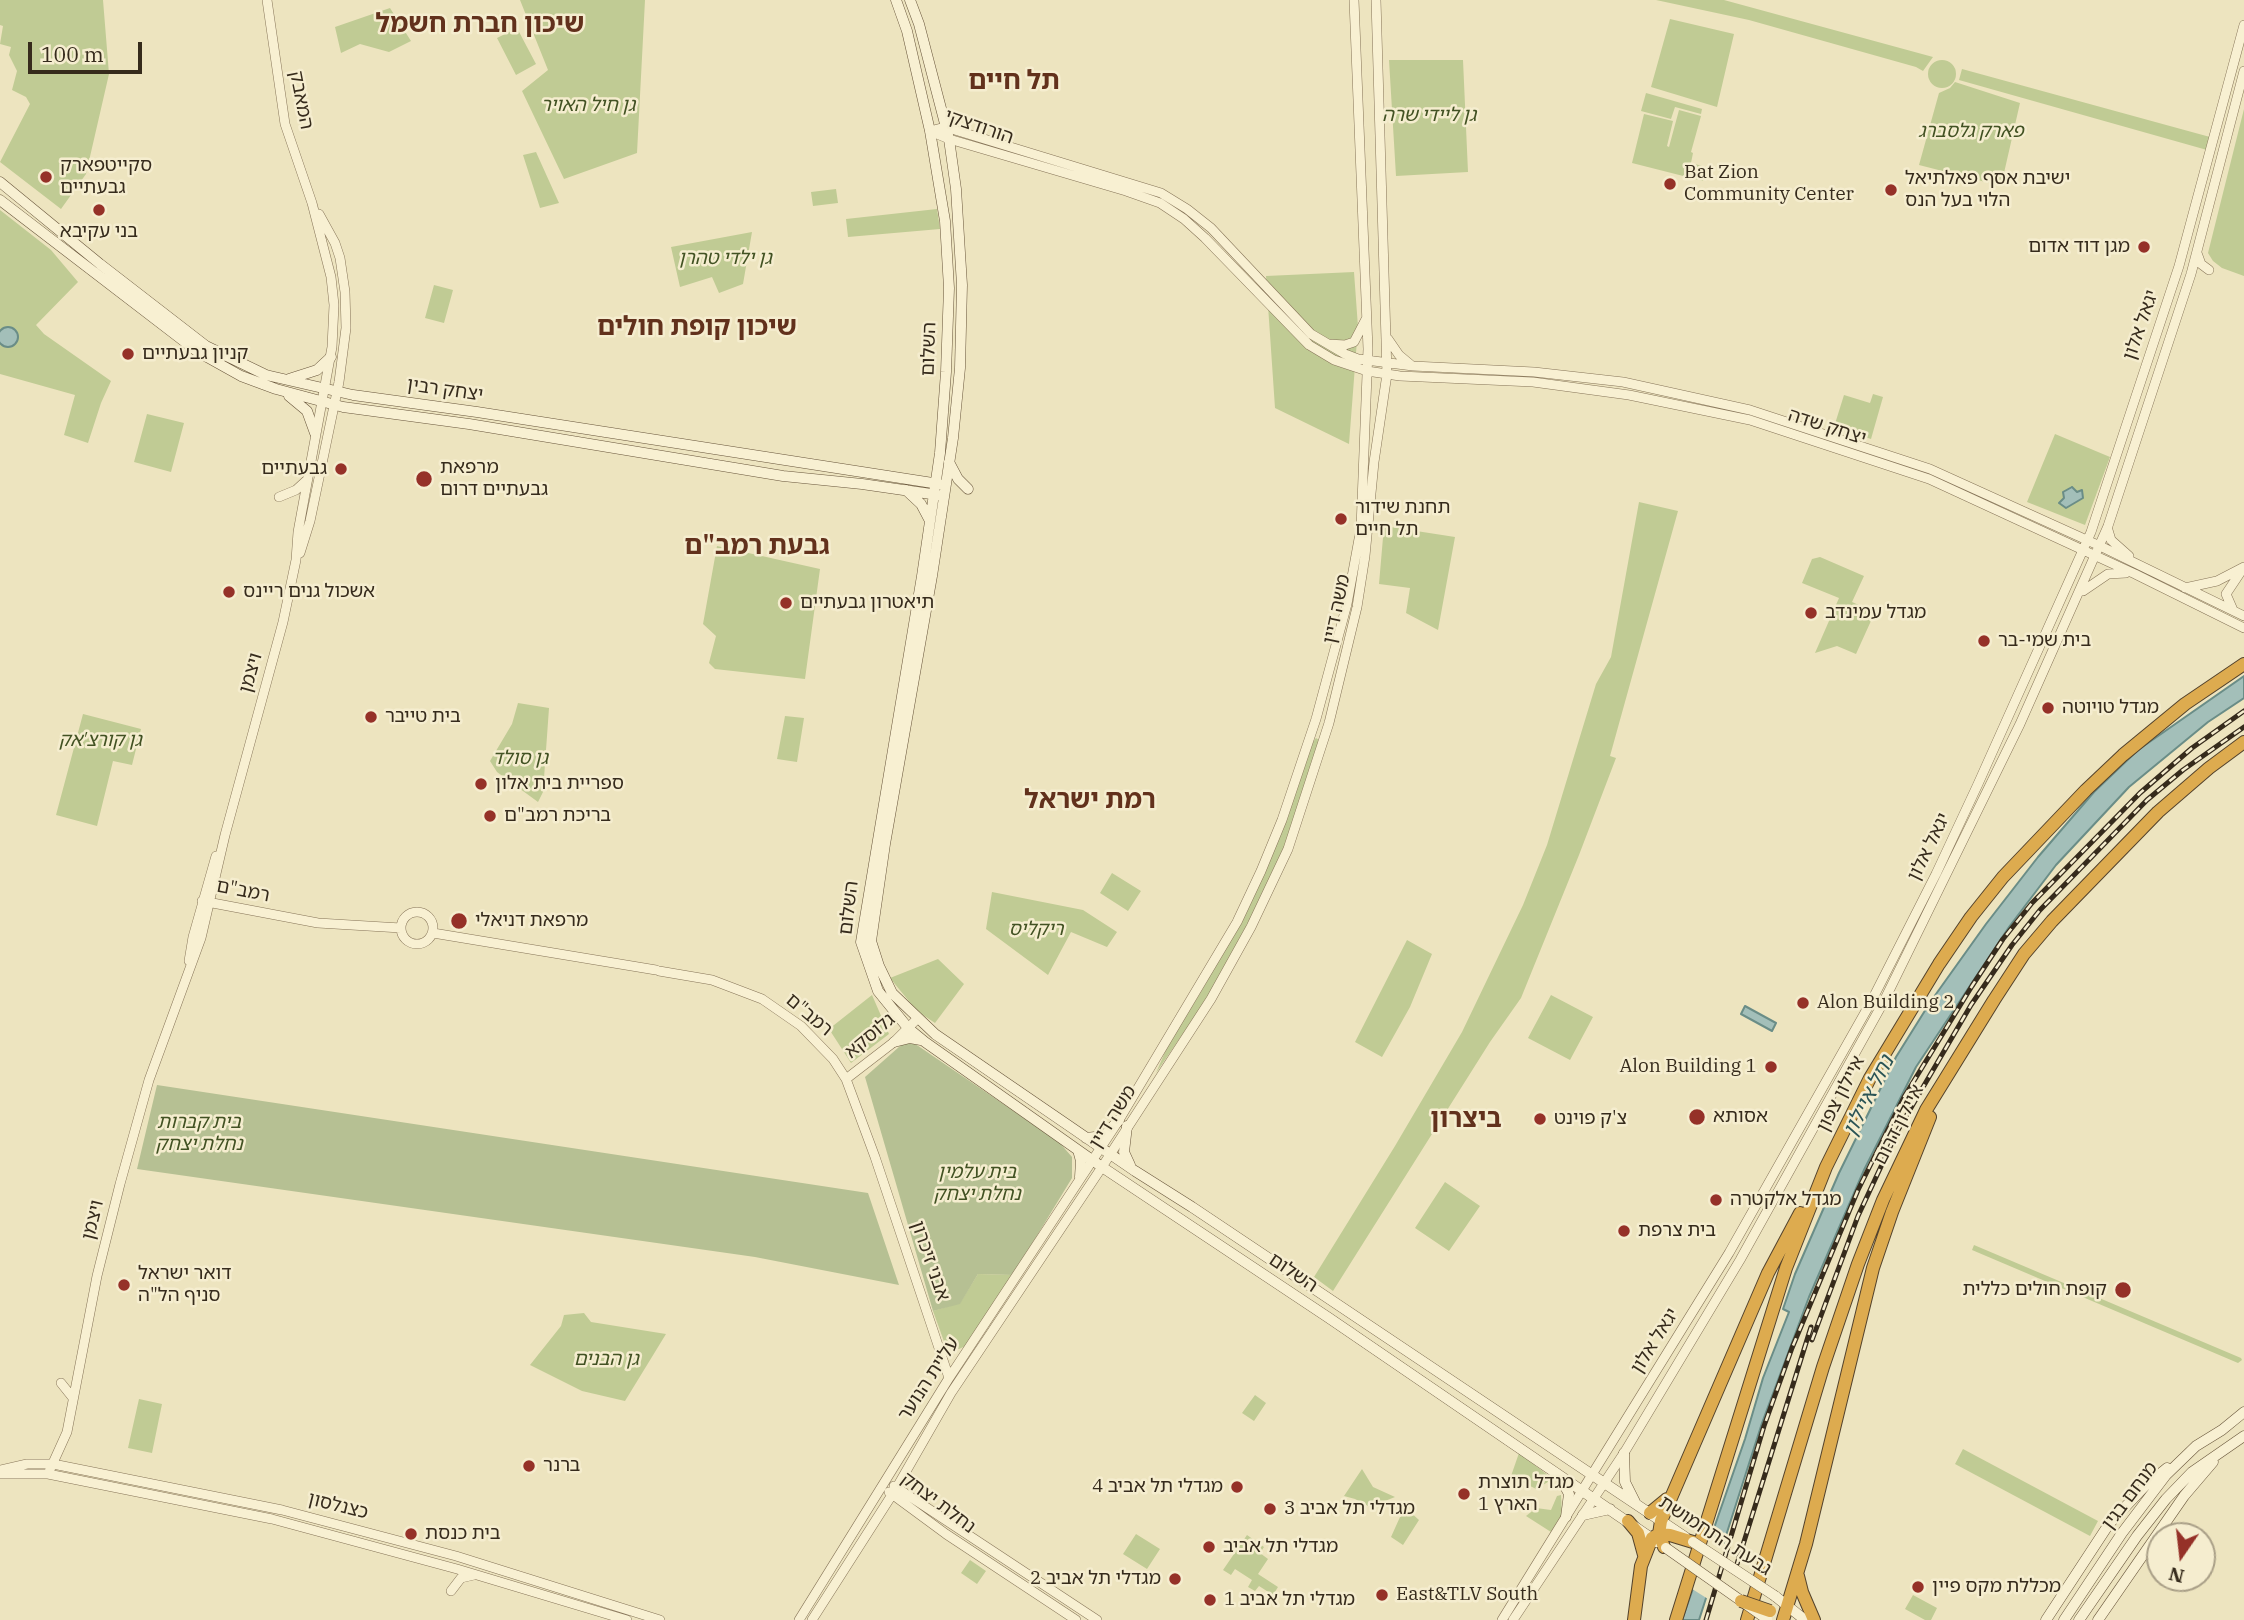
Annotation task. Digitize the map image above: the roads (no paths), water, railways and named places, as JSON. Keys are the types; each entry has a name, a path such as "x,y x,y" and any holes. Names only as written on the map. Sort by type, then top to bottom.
{"highway":[{"name":"איילון צפון","path":"1676,1620 1786,1268 1830,1158 1870,1078 1929,979 1981,903 2113,764 2185,704 2244,664"},
{"name":"איילון דרום","path":"1747,1620 1823,1367 1861,1255 1905,1152 1947,1076 2017,966 2052,921 2158,812 2244,742"},
{"path":"1783,1620 1798,1572 1873,1268 1892,1212 1947,1076"},
{"path":"1664,1538 1655,1517 1672,1494 1768,1273 1830,1158"},
{"path":"1629,1521 1638,1533 1644,1555 1634,1620"},
{"path":"1644,1555 1664,1538 1693,1542"},
{"path":"1798,1572 1800,1586 1814,1620"},
{"path":"1741,1601 1769,1616 1788,1606"}],"main road":[{"name":"השלום","path":"896,0 907,31 930,131 945,221 949,288 940,489 871,941 879,966 892,993 935,1034 1604,1484"},
{"name":"השלום","path":"910,0 919,24 948,139 956,189 962,285 960,368 949,462 930,521 861,942 878,991 908,1028 925,1042 1102,1167 1594,1498"},
{"name":"יצחק רבין","path":"0,182 206,346 235,361 285,380 324,390 940,489"},
{"name":"יצחק רבין","path":"0,200 198,352 242,376 276,389 334,405 541,436 771,475 905,489 940,489"},
{"path":"285,380 311,373 331,357"},
{"path":"276,389 304,407 316,433"},
{"path":"949,462 958,479 968,489"},
{"path":"905,489 921,504 930,521"},
{"path":"894,1042 909,1038 925,1042"},
{"path":"1086,1138 1104,1136 1123,1123"},
{"path":"1123,1123 1124,1152 1135,1171"},
{"path":"1076,1147 1081,1161 1080,1177"},
{"name":"מנחם בגין","path":"2064,1620 2135,1515 2182,1458 2244,1412"},
{"name":"מנחם בגין","path":"2079,1620 2166,1499 2192,1472 2244,1436"},
{"path":"2098,1620 2184,1496 2224,1451"},
{"path":"1624,1453 1625,1482 1638,1506"},
{"path":"2046,1620 2109,1524 2157,1475 2182,1458"},
{"path":"1557,1474 1569,1494 1566,1517"},
{"name":"גבעת התחמושת","path":"1604,1484 1655,1517"},
{"name":"גבעת התחמושת","path":"1594,1498 1629,1521 1664,1538 1741,1601"},
{"path":"1583,1515 1611,1509"},
{"name":"גבעת התחמושת","path":"1693,1542 1775,1596 1805,1620"},
{"path":"2040,1620 2079,1570"}],"street":[{"name":"המאבק","path":"267,0 285,124 312,203 331,277 334,306 331,357 324,390"},
{"name":"משה דיין","path":"1102,1167 1111,1154 1123,1123 1237,922 1279,830 1316,719 1346,604 1361,528 1368,360 1354,0"},
{"name":"משה דיין","path":"1092,1160 1100,1147 1123,1123 1211,999 1251,926 1288,849 1329,723 1357,607 1387,374 1376,0"},
{"name":"יגאל אלון","path":"1502,1620 1729,1253 1871,1003 1938,870 2085,545 2179,266 2244,28"},
{"name":"יגאל אלון","path":"1513,1620 1624,1453 1740,1260 1873,1020 1978,811 2108,526 2197,252 2244,71"},
{"name":"הורודצקי","path":"930,131 945,127 1161,193 1211,228 1322,343 1345,355 1368,360"},
{"name":"הורודצקי","path":"930,131 948,139 1160,203 1184,219 1205,238 1309,345 1334,360 1367,371"},
{"name":"המאבק","path":"312,203 335,243 343,275 346,328 337,392"},
{"path":"2197,252 2201,264 2209,270"},
{"path":"1322,343 1345,345 1354,342 1363,328 1367,314"},
{"path":"1387,338 1399,355 1413,366"},
{"name":"יצחק שדה","path":"1368,360 1413,366 1534,372 1623,382 1750,410 1930,469 2085,545 2154,572 2244,616"},
{"name":"יצחק שדה","path":"1367,371 1533,382 1629,395 1750,420 1929,480 2085,545"},
{"name":"ויצמן","path":"296,560 298,531 324,390"},
{"name":"ויצמן","path":"48,1474 67,1432 97,1276 120,1184 149,1080 187,976 280,635 296,560 310,521 337,392"},
{"path":"279,497 296,490 308,479"},
{"path":"2108,526 2109,536 2114,543 2154,572"},
{"name":"יצחק שדה","path":"2098,551 2135,574 2244,628"},
{"path":"2185,588 2217,581 2244,567"},
{"path":"2234,611 2226,594 2244,567"},
{"path":"2079,594 2108,574 2135,574"},
{"name":"רמב\"ם","path":"206,902 318,923 401,928"},
{"name":"רמב\"ם","path":"417,912 429,917 433,933 426,942 416,944 407,941 401,928 406,917 417,912"},
{"name":"רמב\"ם","path":"433,933 712,980 762,999 801,1026 833,1059 846,1079 875,1157"},
{"name":"גלוסקא","path":"846,1079 894,1042 917,1019"},
{"name":"אבני זיכרון","path":"875,1157 949,1378"},
{"name":"עליית הנוער","path":"799,1620 949,1378 1092,1160"},
{"name":"עליית הנוער","path":"812,1620 894,1491 951,1393 1102,1167"},
{"path":"61,1383 73,1399"},
{"name":"כצנלסון","path":"0,1472 27,1464 53,1464 282,1510 456,1556 660,1620"},
{"name":"כצנלסון","path":"0,1472 48,1474 272,1519 478,1575 627,1620"},
{"name":"נחלת יצחק","path":"884,1484 1076,1620"},
{"name":"נחלת יצחק","path":"894,1491 1097,1620"},
{"path":"452,1591 461,1578 478,1575"}],"water":[{"path":"8,327 15,330 18,337 15,344 8,347 1,344 -2,337 1,330"},
{"path":"2072,487 2077,492 2082,490 2083,498 2066,508 2059,503 2064,498 2063,492"},
{"path":"2244,676 2244,698 2208,722 2129,787 2056,865 2009,927 1916,1067 1864,1170 1809,1297 1762,1423 1699,1620 1682,1620 1745,1439 1763,1378 1789,1312 1783,1309 1795,1274 1839,1173 1896,1057 1931,1001 1986,924 2038,857 2094,792 2138,750"},
{"path":"1745,1006 1776,1023 1772,1031 1741,1014"}],"railway":[{"path":"1706,1620 1764,1426 1792,1348 1858,1190 1904,1097 2003,939 2032,903 2140,793 2192,748 2244,711"},
{"path":"1812,1340 1858,1216 1898,1130 1971,1005 2012,945 2040,910 2147,800 2183,770 2244,727"},
{"path":"1737,1564 1811,1327"}],"place":[{"name":"סקייטפארק גבעתיים","path":"46,177"},
{"name":"Bat Zion Community Center","path":"1670,184"},
{"name":"ישיבת אסף פאלתיאל הלוי בעל הנס","path":"1891,190"},
{"name":"בני עקיבא","path":"99,210"},
{"name":"מגן דוד אדום","path":"2144,247"},
{"name":"קניון גבעתיים","path":"128,354"},
{"name":"גבעתיים","path":"341,469"},
{"name":"מרפאת גבעתיים דרום","path":"424,479"},
{"name":"תחנת שידור תל חיים","path":"1341,519"},
{"name":"אשכול גנים ריינס","path":"229,592"},
{"name":"תיאטרון גבעתיים","path":"786,603"},
{"name":"מגדל עמינדב","path":"1811,613"},
{"name":"בית שמי-בר","path":"1984,641"},
{"name":"מגדל טויוטה","path":"2048,708"},
{"name":"בית טייבר","path":"371,717"},
{"name":"ספריית בית אלון","path":"481,784"},
{"name":"בריכת רמב\"ם","path":"490,816"},
{"name":"מרפאת דניאלי","path":"459,921"},
{"name":"Alon Building 2","path":"1803,1003"},
{"name":"Alon Building 1","path":"1771,1067"},
{"name":"אסותא","path":"1697,1117"},
{"name":"צ'ק פוינט","path":"1540,1119"},
{"name":"מגדל אלקטרה","path":"1716,1200"},
{"name":"בית צרפת","path":"1624,1231"},
{"name":"דואר ישראל סניף הל\"ה","path":"124,1285"},
{"name":"קופת חולים כללית","path":"2123,1290"},
{"name":"ברנר","path":"529,1466"},
{"name":"מגדלי תל אביב 4","path":"1237,1487"},
{"name":"מגדל תוצרת הארץ 1","path":"1464,1494"},
{"name":"מגדלי תל אביב 3","path":"1270,1509"},
{"name":"בית כנסת","path":"411,1534"},
{"name":"מגדלי תל אביב","path":"1209,1547"},
{"name":"מגדלי תל אביב 2","path":"1175,1579"},
{"name":"מכללת מקס פיין","path":"1918,1587"},
{"name":"East&TLV South","path":"1382,1595"},
{"name":"מגדלי תל אביב 1","path":"1210,1600"}],"district":[{"name":"שיכון חברת חשמל","path":"480,24"},
{"name":"תל חיים","path":"1014,81"},
{"name":"שיכון קופת חולים","path":"697,327"},
{"name":"גבעת רמב\"ם","path":"757,546"},
{"name":"רמת ישראל","path":"1090,800"},
{"name":"ביצרון","path":"1466,1119"}],"park label":[{"name":"גן חיל האויר","path":"588,106"},
{"name":"גן ליידי שרה","path":"1429,116"},
{"name":"פארק גלסברג","path":"1971,132"},
{"name":"גן ילדי טהרן","path":"725,259"},
{"name":"גן קורצ'אק","path":"100,741"},
{"name":"גן סולד","path":"520,759"},
{"name":"ריקליס","path":"1036,930"},
{"name":"בית קברות נחלת יצחק","path":"199,1134"},
{"name":"בית עלמין נחלת יצחק","path":"977,1184"},
{"name":"גן הבנים","path":"606,1360"}],"water label":[{"name":"נחל איילון","path":"1869,1096"}]}
